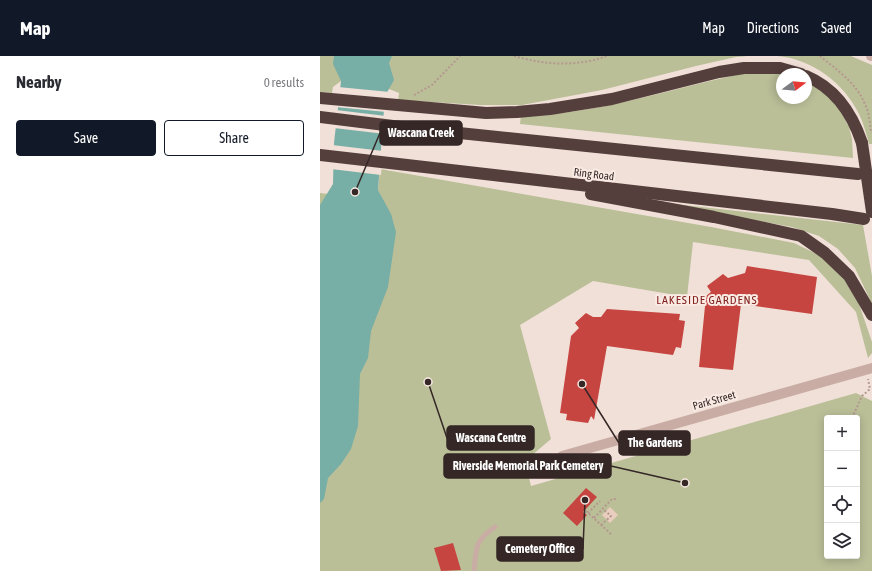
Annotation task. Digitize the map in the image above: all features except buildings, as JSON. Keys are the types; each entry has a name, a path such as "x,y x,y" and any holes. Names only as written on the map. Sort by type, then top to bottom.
{"highway":[{"path":"326,99 486,112 517,112 550,109 612,99 719,72 744,68 776,68"},
{"path":"812,79 820,82 842,103 866,141 868,215"},
{"path":"322,118 858,174"},
{"name":"Ring Road","path":"320,155 832,214 868,215"},
{"path":"496,176 714,217 801,236 825,253 849,276 872,315"}],"street":[{"name":"Park Street","path":"562,456 872,368"}],"lane":[{"path":"474,571 475,557 479,540 484,534 495,527"}],"path":[{"path":"407,96 420,92 432,85 460,56"},
{"path":"514,56 532,60 566,64 588,62 607,56"},
{"path":"820,56 842,75 861,95 868,113 866,141"},
{"path":"853,415 862,396 870,389"},
{"path":"594,518 612,499 616,499"},
{"path":"588,513 600,501"},
{"path":"601,525 610,516 603,508"},
{"path":"586,510 612,535"}],"green space":[{"path":"320,56 748,56 736,57 696,66 602,90 522,105 480,105 398,100 399,93 389,89 341,81 333,87 332,93 320,92"},
{"path":"777,56 851,56 872,65 872,144 869,144 859,114 853,103 836,83 826,74 814,67 790,58"},
{"path":"756,71 776,73 776,104 812,104 812,84 826,94 840,110 849,127 852,139 853,158 520,124 521,115 552,114 604,106 647,97 712,80"},
{"path":"380,169 794,243 819,255 842,275 859,304 872,342 872,353 868,358 856,312 809,260 693,242 687,297 593,281 520,325 551,439 525,461 531,486 856,393 872,401 872,571 320,571 320,193 383,200 378,190"},
{"path":"666,203 863,225 872,276 872,304 855,268 838,249 819,236 792,227"}],"shaded area":[{"path":"610,507 618,515 610,523 602,515"}],"water":[{"path":"334,56 392,56 389,63 394,80 385,96 378,190 391,214 396,232 388,287 371,331 368,358 360,374 358,426 351,449 341,464 328,478 324,499 320,503 320,205 333,184 334,143 341,81 333,64"}],"pier":[{"path":"338,87 390,92 387,96 386,112 336,107"},
{"path":"336,110 386,116 385,134 334,128"},
{"path":"332,145 383,151 381,175 331,169"}],"place":[{"name":"Wascana Creek","path":"355,192"},
{"name":"Wascana Centre","path":"428,382"},
{"name":"The Gardens","path":"582,384"},
{"name":"Riverside Memorial Park Cemetery","path":"685,483"},
{"name":"Cemetery Office","path":"585,500"}],"district":[{"name":"LAKESIDE GARDENS","path":"707,300"}]}
